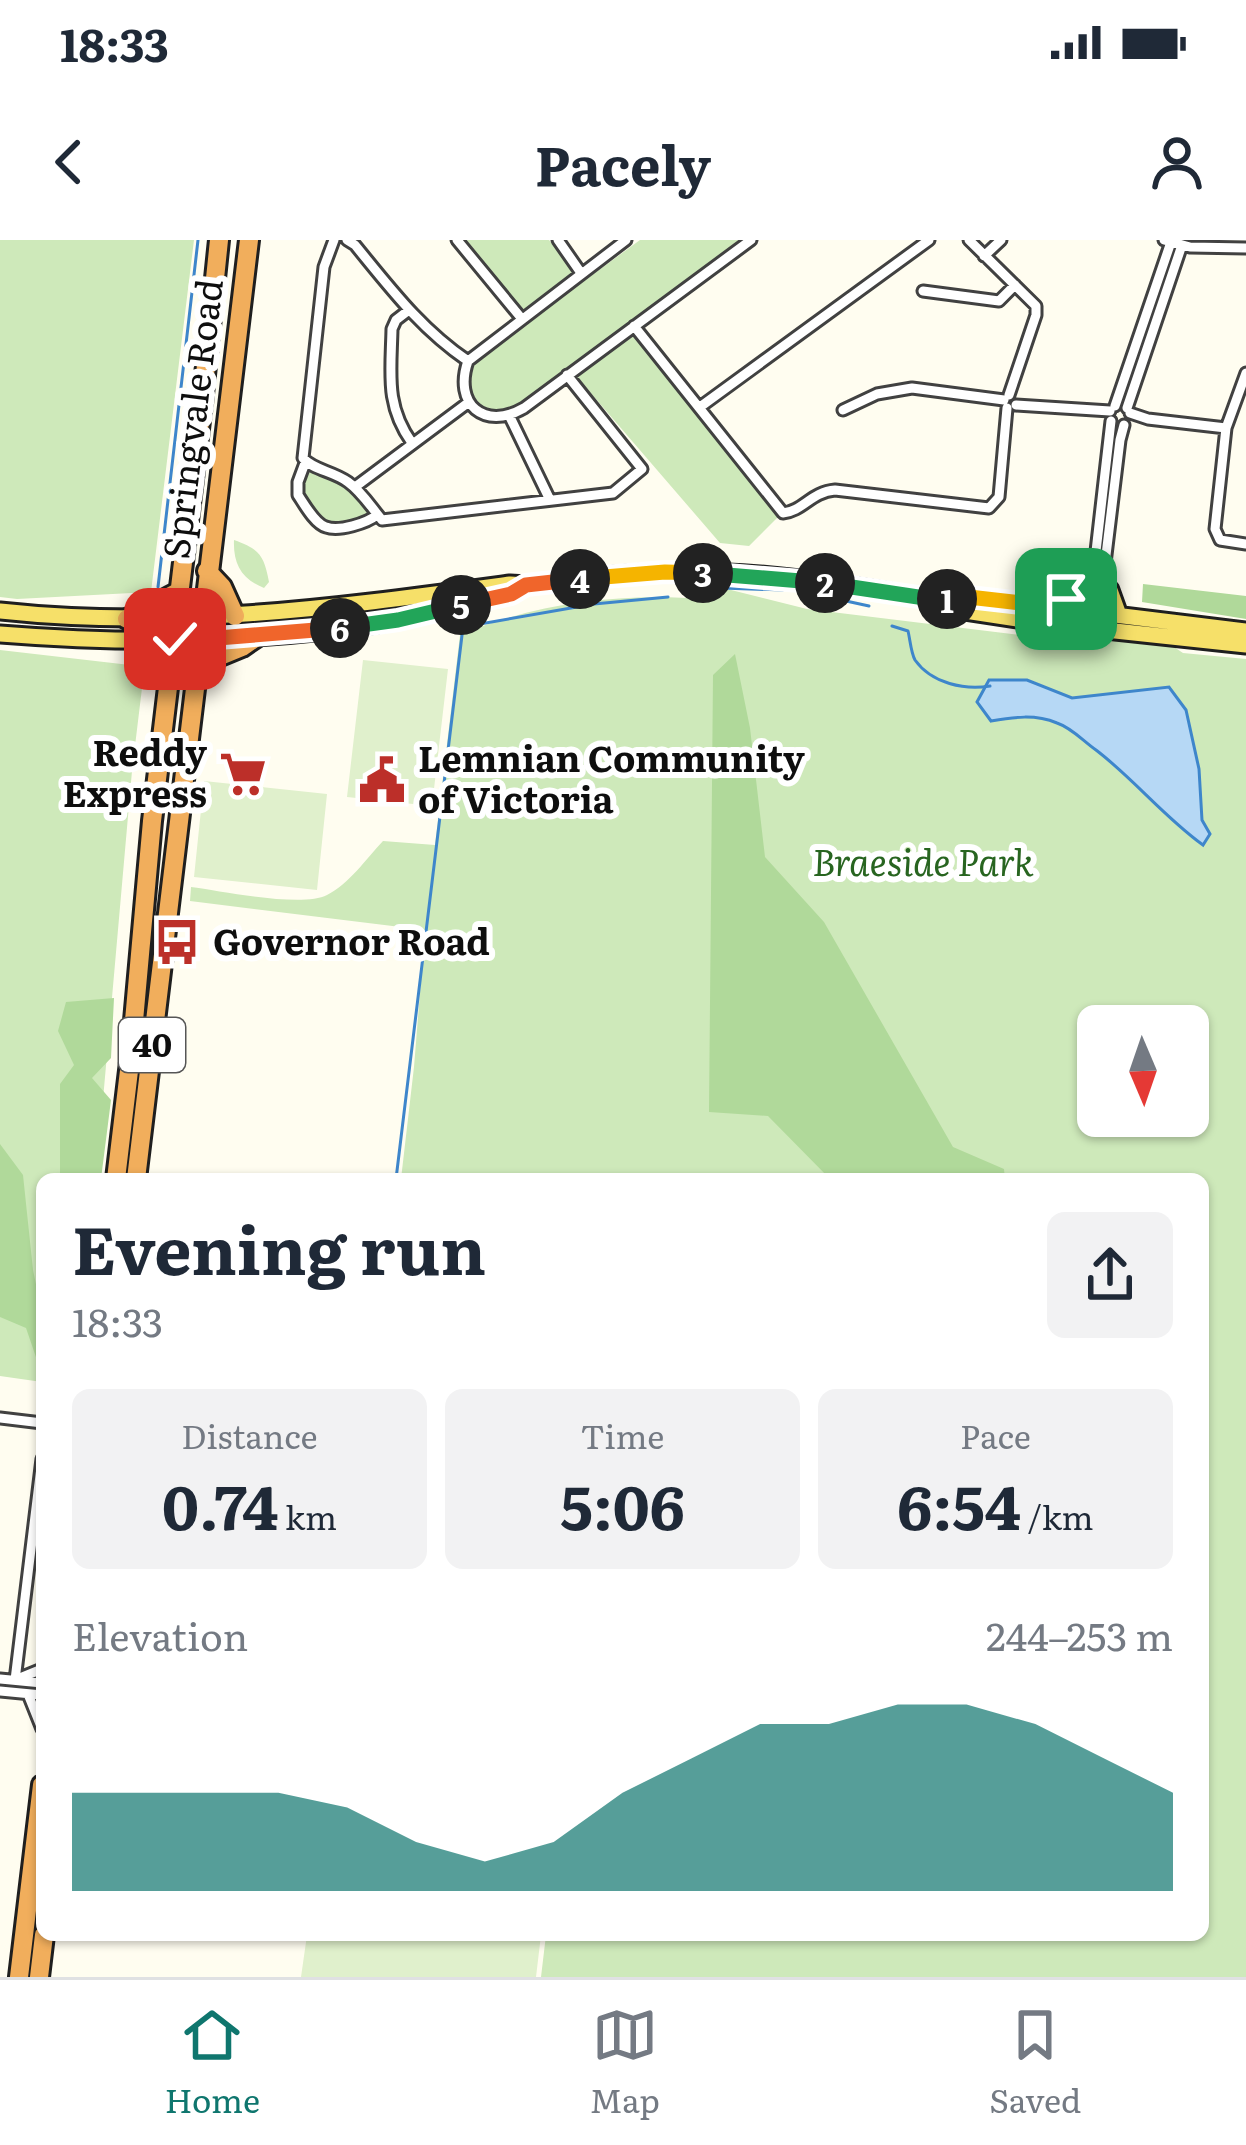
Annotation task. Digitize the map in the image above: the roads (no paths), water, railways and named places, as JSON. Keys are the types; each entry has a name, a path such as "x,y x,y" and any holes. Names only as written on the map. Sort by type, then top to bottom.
{"highway":[{"name":"Springvale Road","path":"117,1173 219,240"},
{"name":"Springvale Road","path":"137,1173 249,240"},
{"path":"207,571 222,587 235,616"},
{"path":"128,619 180,591"},
{"path":"196,666 258,636"},
{"path":"146,640 158,663 170,672"},
{"path":"19,1977 36,1835"},
{"path":"39,1977 43,1941"}],"main road":[{"path":"200,628 235,616 327,609 510,584 627,574 722,573 938,600 960,596 1056,607 1093,620 1119,615 1246,631"},
{"path":"0,610 128,619 176,629 258,636 398,620 511,594 526,585"},
{"path":"1056,607 1097,586 1119,615"},
{"path":"938,600 952,609 1093,620 1246,645"},
{"path":"0,634 146,640 176,629"}],"street":[{"path":"334,240 324,267 298,495 322,526 329,528 362,524 377,515"},
{"path":"347,240 437,340 468,361"},
{"path":"458,240 522,320"},
{"path":"558,240 581,273"},
{"path":"626,240 468,361 463,386 480,413 495,418 524,408 752,240"},
{"path":"700,407 929,240"},
{"path":"634,326 783,513 823,491 835,490 989,508 999,497 1011,400 1036,305 969,240"},
{"path":"985,256 1001,240"},
{"path":"1172,243 1246,248"},
{"path":"1093,620 1111,414 1172,243"},
{"path":"1097,586 1120,440 1172,243"},
{"path":"923,291 999,301 1015,285"},
{"path":"409,310 392,329 390,393 398,423 412,443"},
{"path":"1246,373 1226,428 1215,529 1220,540 1246,544"},
{"path":"305,463 355,487 377,515 388,520 613,493 642,469 567,375"},
{"path":"843,410 877,394 912,388 1111,414 1121,405 1128,416"},
{"path":"355,487 470,402"},
{"path":"1111,414 1117,425 1128,416 1226,428"},
{"path":"509,416 550,500"},
{"path":"0,1418 36,1422"},
{"path":"15,1680 36,1508"},
{"path":"15,1680 36,1671"},
{"path":"0,1678 36,1682"},
{"path":"0,1690 36,1695"},
{"path":"28,1694 36,1714"}],"water":[{"path":"989,680 1027,680 1072,698 1169,687 1186,710 1199,769 1202,820 1210,834 1203,845 1068,728 1033,717 991,721 977,702"}],"waterway":[{"path":"158,587 198,240"},
{"path":"721,588 783,590"},
{"path":"800,591 869,606"},
{"path":"397,1173 463,627 594,604 668,597"},
{"path":"892,626 908,631 915,660 930,675 960,686 990,686"}],"place":[{"name":"Reddy Express","path":"243,774"},
{"name":"Lemnian Community of Victoria","path":"382,780"},
{"name":"Governor Road","path":"177,942"}],"park label":[{"name":"Braeside Park","path":"923,863"}]}
